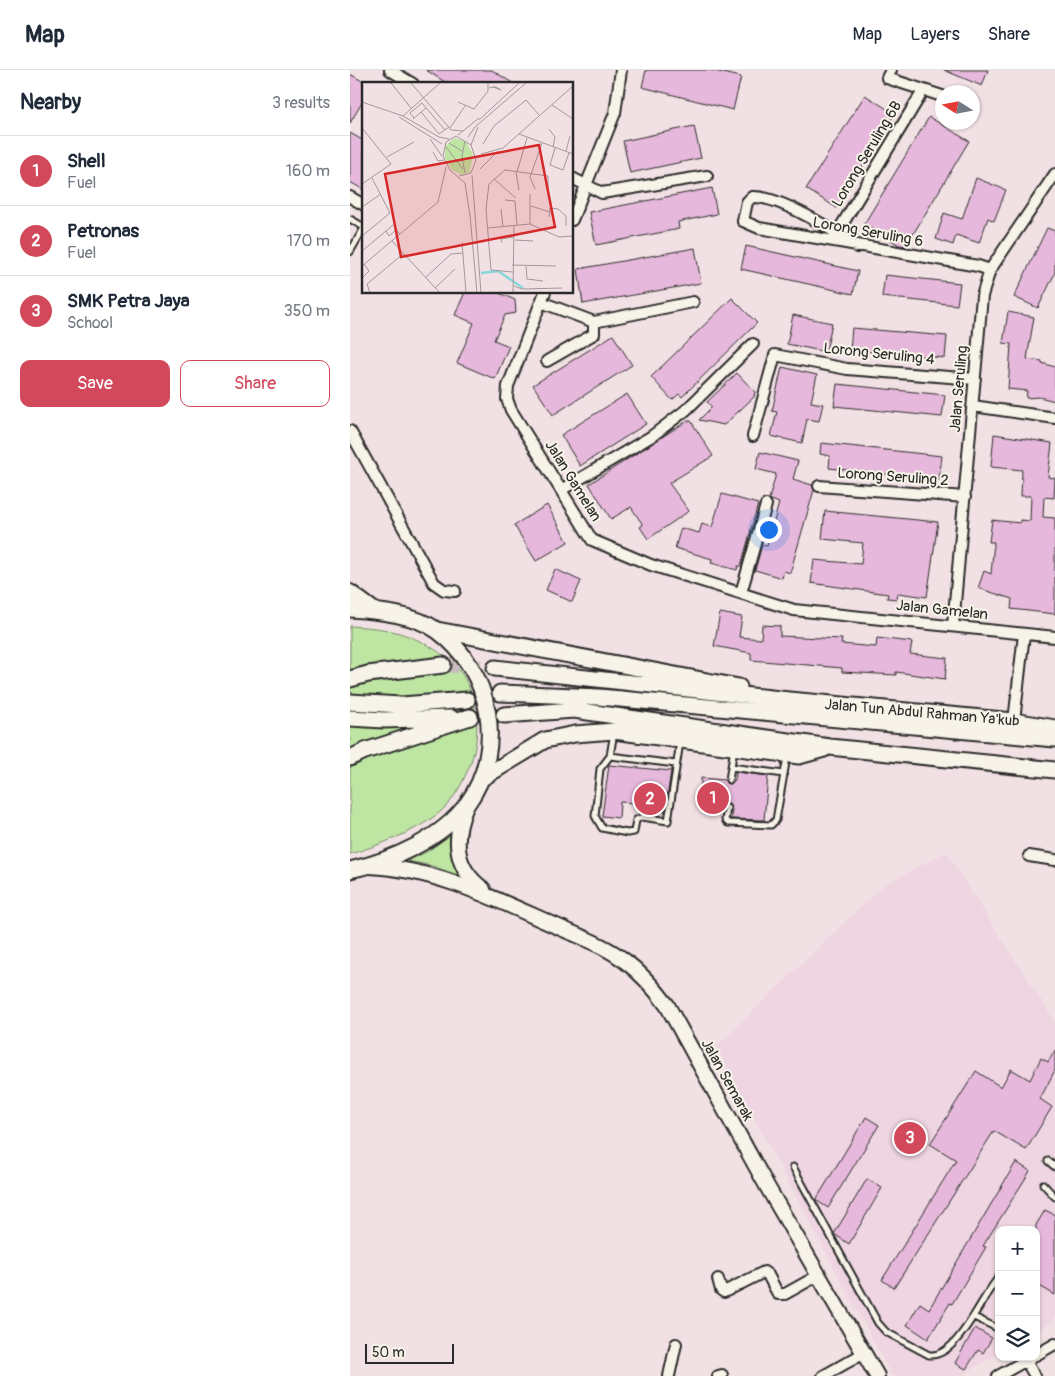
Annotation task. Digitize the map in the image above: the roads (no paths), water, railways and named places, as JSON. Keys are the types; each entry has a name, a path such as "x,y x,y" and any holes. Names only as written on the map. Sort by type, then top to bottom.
{"main road":[{"path":"350,592 377,612"},
{"path":"350,609 377,612 408,619 437,630 567,656 720,682 788,700"},
{"path":"437,630 464,655 473,669 485,698 489,718 489,741 482,778 467,805 458,832 463,870 470,880 500,901"},
{"path":"350,679 368,674 443,664"},
{"path":"495,668 788,700"},
{"path":"500,694 599,697 1055,739"},
{"path":"350,702 401,704 467,700"},
{"name":"Jalan Tun Abdul Rahman Ya'kub","path":"788,700 1014,721 1055,728"},
{"path":"504,715 574,710 830,747 1055,770"},
{"path":"350,718 384,720 470,717 365,751 350,758"},
{"path":"482,778 545,740 574,734 614,731 799,756 830,747"},
{"path":"350,870 367,866 392,856 430,836 467,805"},
{"name":"Jalan Semarak","path":"367,866 410,870 465,887 500,901 608,949 625,960 656,990 667,1005 877,1376"}],"street":[{"path":"390,70 410,82"},
{"path":"574,215 615,113 621,70"},
{"path":"890,70 887,78 935,94"},
{"name":"Lorong Seruling 6B","path":"838,233 923,91"},
{"name":"Jalan Seruling","path":"953,626 982,296 990,270 1055,174"},
{"path":"574,179 602,193 707,176"},
{"path":"350,197 362,204"},
{"name":"Lorong Seruling 6","path":"838,233 773,200 752,197 747,202 743,221 759,228 857,247 978,266 990,270"},
{"path":"838,233 857,247"},
{"path":"542,295 594,322 693,302"},
{"name":"Jalan Gamelan","path":"542,295 508,386 507,399 592,540 651,564 794,610 1055,636"},
{"path":"547,361 594,334 594,322"},
{"path":"561,490 652,436 686,410 753,344"},
{"name":"Lorong Seruling 4","path":"753,436 775,355 847,369 975,379"},
{"path":"973,406 1055,418"},
{"path":"350,431 434,583 444,590 455,591"},
{"name":"Lorong Seruling 2","path":"819,486 965,497"},
{"path":"741,593 766,505"},
{"path":"1014,721 1024,634"},
{"path":"1029,856 1055,860"},
{"path":"718,1279 721,1290 724,1292 764,1272 768,1275 778,1294 785,1294 819,1275"},
{"path":"669,1376 676,1344"},
{"path":"1040,1353 1055,1344"},
{"path":"823,1376 864,1354"},
{"path":"998,1376 1023,1361"},
{"path":"1029,1361 1035,1376"}],"lane":[{"path":"350,219 362,226"},
{"path":"350,252 362,231"},
{"path":"614,731 610,756 600,768 594,816 602,828 627,833 634,832 636,820 642,817 668,821 680,740"},
{"path":"729,780 734,747"},
{"path":"727,808 725,820 728,822 770,825 776,820 787,754"},
{"path":"610,756 676,764"},
{"path":"730,767 784,774"},
{"path":"1048,1161 1055,1167"},
{"path":"793,1167 878,1323 886,1332 929,1355 936,1356 944,1353 974,1317 995,1283"},
{"path":"1043,1184 1055,1196"},
{"path":"974,1317 995,1327"}],"tunnel":[{"path":"443,665 495,668"}],"place":[{"name":"Shell","path":"713,798"},
{"name":"Petronas","path":"650,799"},
{"name":"SMK Petra Jaya","path":"910,1138"}]}
